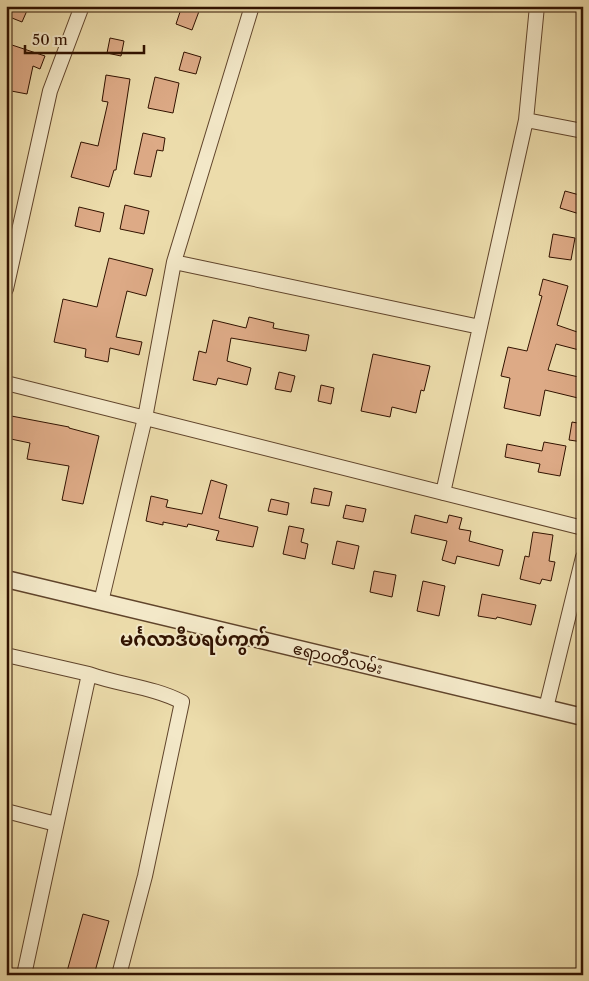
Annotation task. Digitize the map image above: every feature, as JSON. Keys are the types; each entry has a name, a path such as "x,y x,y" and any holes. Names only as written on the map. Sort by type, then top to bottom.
{"street":[{"path":"6,289 50,91 82,6"},
{"path":"101,602 145,418 174,262 252,6"},
{"path":"443,493 526,120 537,6"},
{"path":"526,120 583,130"},
{"path":"174,262 480,327"},
{"path":"6,383 583,528"},
{"path":"546,708 583,557"},
{"name":"ဧရာဝတီလမ်း","path":"6,579 583,717"},
{"path":"6,655 168,695 182,702 145,876 119,975"},
{"path":"24,975 89,674"},
{"path":"6,812 56,824"}],"building":[{"path":"11,6 29,6 22,22 7,16"},
{"path":"182,6 201,6 192,30 176,24"},
{"path":"110,38 124,41 121,56 107,53"},
{"path":"6,43 45,56 40,69 33,66 27,94 6,90"},
{"path":"184,52 201,57 196,74 179,70"},
{"path":"106,75 130,79 116,170 114,170 109,187 71,177 81,142 98,146 108,102 102,101"},
{"path":"155,77 179,83 173,113 148,108"},
{"path":"143,133 165,138 163,151 157,150 151,177 134,174"},
{"path":"565,191 583,196 583,215 560,208"},
{"path":"125,205 149,211 144,234 120,229"},
{"path":"79,207 104,213 100,232 75,226"},
{"path":"553,234 575,238 571,260 549,257"},
{"path":"109,258 153,269 146,296 127,291 116,337 142,342 139,355 110,348 108,362 85,357 86,349 54,342 63,299 97,307"},
{"path":"543,279 568,286 557,325 583,334 583,351 556,344 548,370 583,378 578,398 545,390 540,416 504,408 510,378 501,376 508,347 527,351 542,296 539,295"},
{"path":"249,317 274,323 273,328 309,335 306,351 231,338 227,361 251,368 247,385 218,378 216,385 193,380 199,351 206,353 213,320 246,328"},
{"path":"373,354 430,366 424,391 421,390 416,413 392,407 390,417 361,411"},
{"path":"279,372 295,376 291,392 275,389"},
{"path":"321,385 334,388 331,404 318,401"},
{"path":"6,415 69,427 99,436 83,504 62,500 69,466 27,459 30,443 6,438"},
{"path":"572,422 583,424 583,442 569,440"},
{"path":"544,442 566,446 560,476 538,472 540,464 505,457 507,444 542,451"},
{"path":"211,480 227,485 219,518 258,527 253,547 216,540 219,531 188,524 187,527 146,521 151,496 168,500 166,507 202,514"},
{"path":"314,488 332,492 329,506 311,503"},
{"path":"271,499 289,503 287,515 268,511"},
{"path":"346,505 366,509 363,522 343,518"},
{"path":"415,515 447,523 449,515 462,518 459,529 471,531 469,541 503,550 499,566 457,556 455,564 442,560 447,541 411,533"},
{"path":"289,526 304,529 301,542 308,544 305,559 283,554"},
{"path":"533,532 553,535 549,561 555,562 551,581 542,579 540,584 520,579 525,556 529,557"},
{"path":"337,541 359,546 354,569 332,564"},
{"path":"374,571 396,575 392,597 370,592"},
{"path":"423,581 445,586 439,616 417,611"},
{"path":"482,594 536,605 531,625 497,617 496,619 478,616"},
{"path":"83,914 109,921 94,975 66,975"}],"district":[{"name":"မင်္ဂလာဒီပရပ်ကွက်","path":"195,639"}]}
